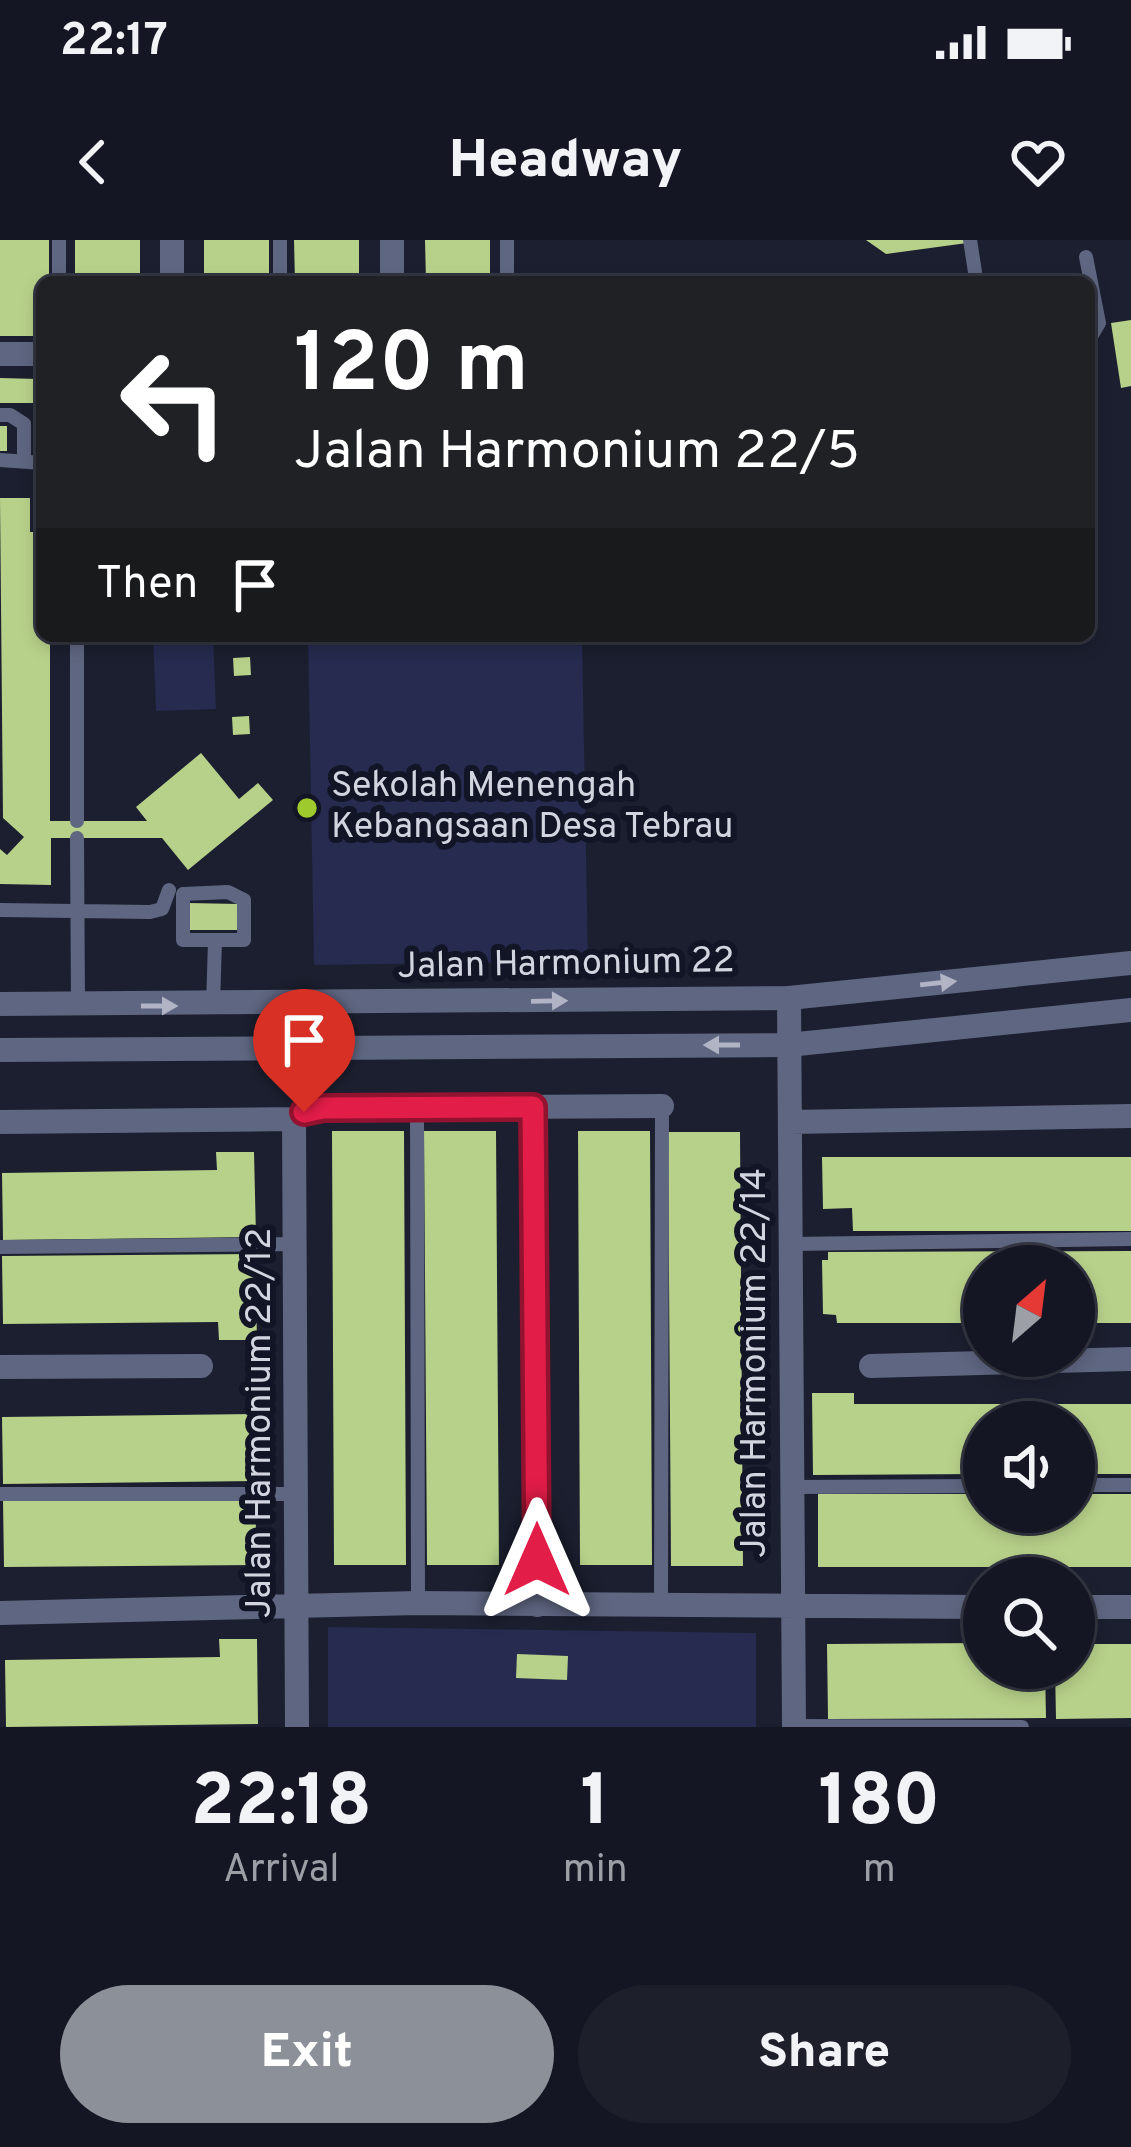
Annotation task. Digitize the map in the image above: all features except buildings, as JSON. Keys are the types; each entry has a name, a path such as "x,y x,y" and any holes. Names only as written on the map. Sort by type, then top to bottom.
{"street":[{"path":"172,240 172,276"},
{"path":"392,240 392,276"},
{"path":"0,354 36,354"},
{"name":"Jalan Harmonium 22","path":"0,1004 213,1006 789,998 1131,963"},
{"name":"Jalan Harmonium 22/14","path":"789,998 794,1726"},
{"path":"0,1050 788,1045 1131,1010"},
{"path":"0,1123 293,1119 323,1108 662,1106"},
{"path":"533,1107 537,1605"},
{"path":"790,1122 1131,1116"},
{"name":"Jalan Harmonium 22/12","path":"293,1119 297,1727"},
{"path":"872,1366 1131,1359"},
{"path":"0,1367 201,1366"},
{"path":"0,1613 418,1603 963,1607"},
{"path":"1095,1607 1131,1607"}],"lane":[{"path":"59,240 59,276"},
{"path":"280,240 280,276"},
{"path":"507,240 507,276"},
{"path":"970,240 975,272"},
{"path":"1085,257 1089,276"},
{"path":"1095,301 1100,323 1095,331"},
{"path":"0,415 24,424 24,460"},
{"path":"0,460 36,462"},
{"path":"77,642 77,821"},
{"path":"77,838 78,1006"},
{"path":"0,910 150,912 162,909 169,890"},
{"path":"228,892 243,897 244,940 214,941 182,940 183,894 228,892"},
{"path":"213,1006 214,941"},
{"path":"661,1605 662,1106"},
{"path":"417,1108 418,1603"},
{"path":"791,1244 1131,1239"},
{"path":"0,1247 296,1244"},
{"path":"1095,1485 1131,1485"},
{"path":"793,1487 963,1486"},
{"path":"0,1494 297,1494"},
{"path":"794,1726 1022,1727"}],"shaded area":[{"path":"153,642 213,642 216,709 156,711"},
{"path":"308,642 582,642 588,961 314,965"},
{"path":"328,1627 756,1633 756,1727 328,1727"}],"place":[{"name":"Sekolah Menengah Kebangsaan Desa Tebrau","path":"307,808"}],"route":[{"path":"304,1112 533,1107 537,1560"}]}
